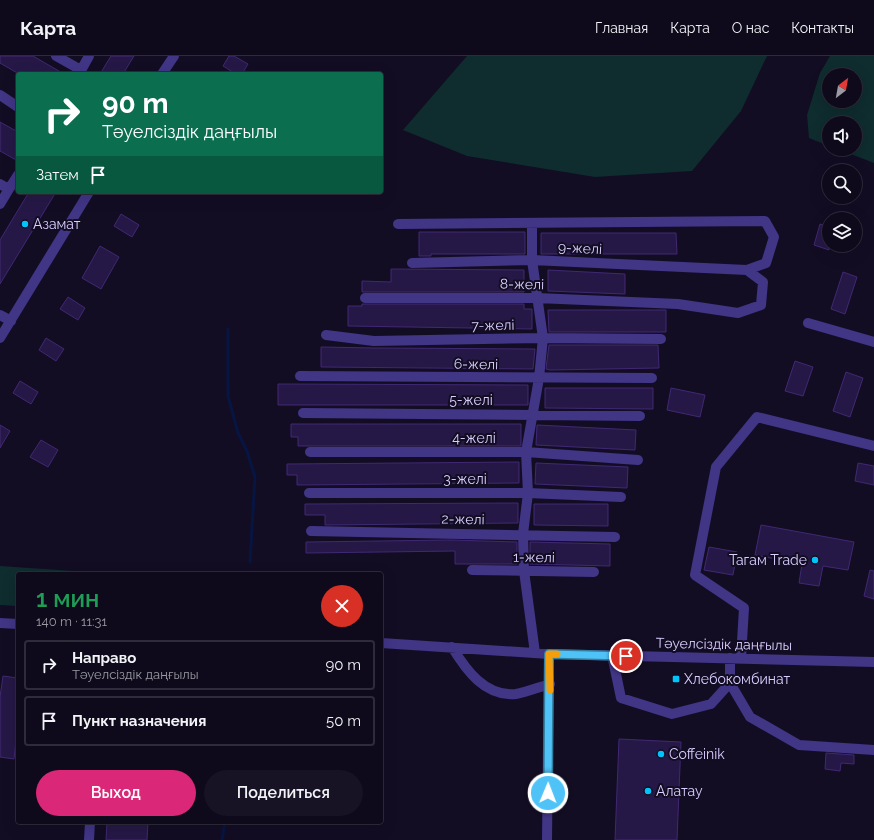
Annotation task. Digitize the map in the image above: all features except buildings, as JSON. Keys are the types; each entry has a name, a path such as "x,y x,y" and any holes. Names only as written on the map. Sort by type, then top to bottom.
{"street":[{"path":"56,56 80,72 88,56"},
{"path":"163,72 174,56"},
{"path":"0,95 16,106"},
{"path":"0,204 4,186 16,177"},
{"path":"0,338 88,194"},
{"path":"398,224 764,221 774,237 766,263 747,270"},
{"path":"532,223 532,260 542,338 540,378 526,452 528,493 524,534 524,571 536,653"},
{"name":"9-желі","path":"412,263 532,260 747,270"},
{"name":"8-желі","path":"365,298 537,298 678,304 738,314 761,305 763,282 747,270"},
{"path":"0,315 11,321"},
{"path":"808,324 874,342"},
{"name":"7-желі","path":"326,335 374,341 542,338 661,339"},
{"name":"6-желі","path":"300,376 652,378"},
{"name":"5-желі","path":"303,413 640,416"},
{"path":"741,658 744,608 695,575 716,467 757,417 874,446"},
{"name":"4-желі","path":"310,452 526,452 638,460"},
{"name":"3-желі","path":"309,492 528,493 621,497"},
{"name":"2-желі","path":"311,531 524,534 615,537"},
{"name":"1-желі","path":"472,570 594,572"},
{"path":"0,623 16,624"},
{"name":"Тәуелсіздік даңғылы","path":"383,643 549,654 874,662"},
{"path":"452,647 466,670 476,679 493,690 503,693 517,694 550,684"},
{"path":"547,840 550,684 549,654"},
{"path":"612,655 621,698 672,714 711,704 730,683"},
{"path":"730,658 730,683 750,717 799,745 874,750"},
{"path":"89,840 90,824"}],"green space":[{"path":"467,56 767,56 741,111 692,171 595,177 467,156 403,130"},
{"path":"830,56 874,56 874,163 856,156 862,156 862,116 822,116 822,143 809,138 807,115 822,70 822,108 862,108 862,68 823,68"},
{"path":"0,566 88,572 16,572 16,606 0,605"}],"waterway":[{"path":"228,329 228,396 238,433 247,451 255,477 250,562"},
{"path":"222,840 225,824"}],"slow traffic":[{"path":"550,690 549,654 557,654"}],"place":[{"name":"Азамат","path":"25,224"},
{"name":"Тагам Trade","path":"815,560"},
{"name":"Хлебокомбинат","path":"676,679"},
{"name":"Coffeinik","path":"661,754"},
{"name":"Алатау","path":"648,791"}],"route":[{"path":"548,793 550,684 549,654 626,656"}]}
